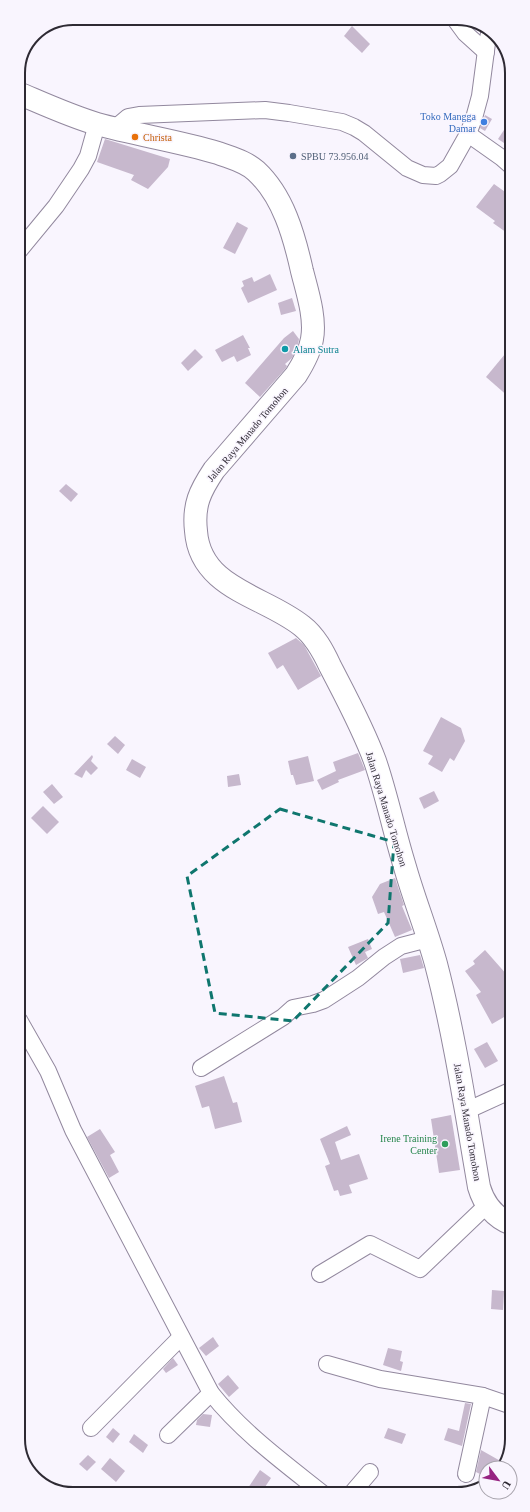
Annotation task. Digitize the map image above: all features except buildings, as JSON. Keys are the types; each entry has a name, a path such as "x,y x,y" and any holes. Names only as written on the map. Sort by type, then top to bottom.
{"highway":[{"name":"Jalan Raya Manado Tomohon","path":"25,96 72,116 106,126 202,148 241,161 255,170 264,179 284,212 297,247 310,300 313,329 312,339 304,362 296,375 214,470 200,493 194,517 196,540 204,558 218,576 254,599 291,617 310,632 317,642 351,706 374,761 435,962 452,1032 479,1187 487,1205 497,1217 505,1221"}],"street":[{"path":"460,25 486,52"},
{"path":"25,244 56,206 81,169 106,126 128,117 139,115 246,110 289,113 342,122 354,127 407,168 417,173 430,176 440,174 450,166 468,134 480,96 489,37"},
{"path":"468,134 505,161"},
{"path":"201,1068 283,1017 293,1008 324,1000 358,978 384,957 401,946 428,939"},
{"path":"25,1031 48,1071 73,1130 174,1319 181,1337 211,1393 251,1436 315,1487"},
{"path":"466,1111 505,1093"},
{"path":"320,1274 370,1244 420,1269 487,1205"},
{"path":"91,1428 181,1337"},
{"path":"327,1364 380,1379 483,1396 505,1404"},
{"path":"168,1435 211,1393"},
{"path":"466,1474 483,1396"},
{"path":"357,1487 370,1472"}],"highlighted area":[{"path":"280,809 394,842 388,923 293,1021 215,1013 187,876"}],"place":[{"name":"Toko Mangga Damar","path":"484,122"},
{"name":"Christa","path":"135,137"},
{"name":"SPBU 73.956.04","path":"293,156"},
{"name":"Alam Sutra","path":"285,349"},
{"name":"Irene Training Center","path":"445,1144"}]}
